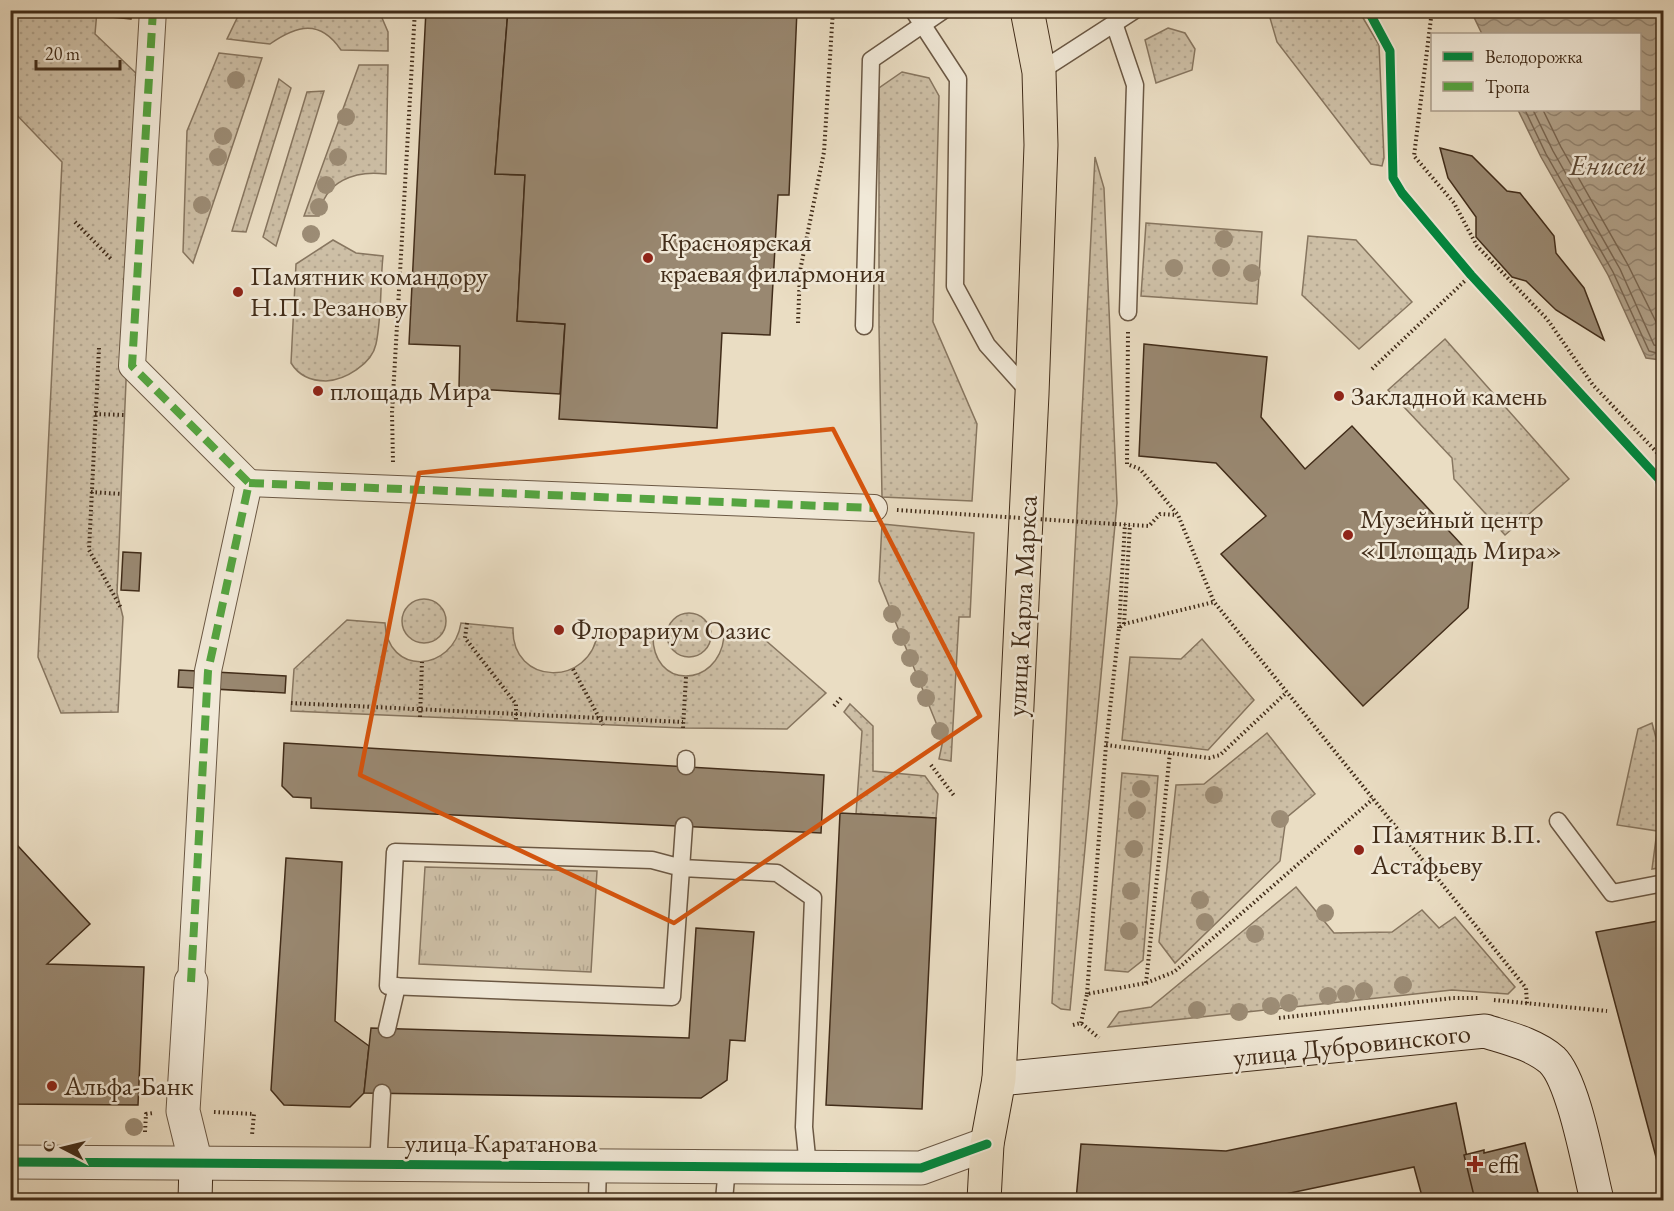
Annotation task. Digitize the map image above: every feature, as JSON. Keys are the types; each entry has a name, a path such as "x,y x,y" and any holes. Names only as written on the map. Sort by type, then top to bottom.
{"main road":[{"name":"улица Карла Маркса","path":"984,1200 987,1144 999,1079 1032,394 1041,145 1039,72 1027,10"}],"street":[{"path":"153,10 132,366 249,483 886,509"},
{"path":"195,1200 196,1164 183,1111 208,671 249,483"},
{"name":"улица Дубровинского","path":"999,1079 1485,1031 1520,1041 1553,1061 1566,1083 1597,1200"},
{"name":"улица Каратанова","path":"10,1162 921,1168 987,1144"}],"lane":[{"path":"913,10 958,79 955,286 987,345 1032,394"},
{"path":"864,326 871,60 924,26 944,10"},
{"path":"1039,72 1136,10"},
{"path":"1114,23 1135,85 1128,312"},
{"path":"1558,820 1612,893 1664,883"},
{"path":"684,826 682,868 672,997 388,986 394,852 652,860 682,868 777,873 813,898 804,1127 808,1167"},
{"path":"387,1029 398,986"},
{"path":"378,1166 381,1093"},
{"path":"597,1200 598,1166"},
{"path":"724,1200 727,1167"}],"path":[{"path":"394,488 392,413 415,10"},
{"path":"798,322 800,271 824,152 833,10"},
{"path":"1432,10 1414,156 1454,203 1477,246 1547,319 1593,385 1664,460"},
{"path":"75,222 114,261"},
{"path":"1464,266 1479,284"},
{"path":"1371,369 1472,275"},
{"path":"1128,312 1127,464 1140,469 1178,515 1214,602 1526,988 1527,1005"},
{"path":"99,348 89,550 121,608"},
{"path":"95,414 125,415"},
{"path":"91,492 122,494"},
{"path":"886,509 1149,526 1160,514 1178,515"},
{"path":"1124,624 1127,525"},
{"path":"1081,1023 1087,994 1106,745 1119,628 1127,525"},
{"path":"1119,628 1124,624 1214,602"},
{"path":"467,623 465,638 516,704 516,721"},
{"path":"420,717 422,662"},
{"path":"573,669 603,725"},
{"path":"683,728 686,677"},
{"path":"1106,745 1209,758 1220,755 1287,692"},
{"path":"834,706 842,697"},
{"path":"291,703 683,722"},
{"path":"1146,983 1170,752"},
{"path":"931,765 955,797"},
{"path":"1087,994 1146,983 1174,972 1374,799"},
{"path":"144,1136 146,1114 156,1112"},
{"path":"211,1112 254,1114 252,1136"}],"highlighted area":[{"path":"833,429 980,716 674,923 360,775 419,473"}],"green space":[{"path":"241,10 379,11 388,32 388,51 341,50 325,33 308,28 299,29 270,44 227,39"},
{"path":"10,11 97,11 95,34 139,76 117,593 123,617 118,712 61,713 38,657 62,162 11,109"},
{"path":"1268,11 1359,11 1379,45 1384,158 1382,166 1371,164 1277,42"},
{"path":"1168,28 1185,33 1195,49 1192,70 1156,83 1145,40"},
{"path":"219,53 262,58 193,263 183,252 187,131"},
{"path":"359,65 388,65 386,174 363,174 343,180 327,194 319,216 304,216"},
{"path":"902,72 929,78 939,96 933,322 977,424 972,501 882,497 879,88"},
{"path":"279,79 291,88 246,232 232,231"},
{"path":"324,91 276,246 263,237 307,92"},
{"path":"1095,157 1104,188 1117,503 1070,1010 1061,1009 1052,1003"},
{"path":"1146,223 1262,232 1257,304 1141,296"},
{"path":"1308,236 1356,240 1412,302 1359,349 1302,295"},
{"path":"333,240 356,253 383,256 379,322 376,344 369,358 357,370 341,378 321,381 310,379 294,368 291,363 296,264"},
{"path":"1445,339 1569,479 1505,535 1454,479 1452,458 1388,390"},
{"path":"882,524 974,533 970,617 959,617 951,761 939,759 943,740 879,581"},
{"path":"424,599 433,600 440,605 445,612 445,630 440,637 433,642 424,643 415,642 408,637 403,630 402,621 403,612 408,605 415,600"},
{"path":"689,613 705,619 711,635 705,651 689,657 673,651 667,635 673,619"},
{"path":"347,620 385,623 389,640 397,652 408,659 421,662 434,659 446,652 456,640 461,623 513,628 516,647 524,661 537,669 552,673 568,670 581,663 592,650 598,631 653,634 655,652 662,665 673,673 685,676 698,674 710,666 719,654 724,637 764,639 826,693 787,729 683,728 291,711 294,669"},
{"path":"1202,639 1254,700 1208,750 1122,740 1130,657 1181,659"},
{"path":"850,704 873,726 873,771 925,776 938,794 936,818 856,814 862,731 844,712"},
{"path":"1652,723 1663,764 1664,867 1652,869 1657,831 1617,825 1638,729"},
{"path":"1267,733 1315,794 1286,818 1280,861 1175,963 1159,942 1176,785 1204,784"},
{"path":"1122,773 1158,776 1143,960 1128,972 1105,970"},
{"path":"425,867 597,871 591,972 419,964"},
{"path":"1296,887 1334,933 1392,932 1422,910 1439,928 1455,917 1515,987 1508,994 1452,990 1108,1027 1119,1012 1151,1007"}],"water":[{"name":"Енисей","path":"1471,11 1663,11 1663,389 1657,388 1661,360 1646,358 1608,275 1541,157 1518,111 1641,111 1641,33 1482,33"}],"building":[{"path":"111,10 132,10 131,19 111,17"},
{"path":"426,10 508,10 495,174 525,175 517,321 565,324 560,394 459,388 460,346 409,344"},
{"name":"Красноярская краевая филармония","path":"508,10 797,10 789,195 778,195 770,335 722,333 717,428 559,419 565,324 517,321 525,175 495,174"},
{"path":"1440,148 1472,156 1507,191 1520,193 1554,236 1556,253 1584,288 1604,340 1556,310 1526,281 1512,277 1476,237 1476,217 1448,178"},
{"name":"Музейный центр «Площадь Мира»","path":"1144,344 1267,357 1261,417 1305,469 1352,426 1473,557 1468,608 1363,706 1221,554 1266,516 1216,463 1139,456"},
{"path":"123,552 141,553 139,591 121,590"},
{"path":"179,670 286,676 285,693 178,687"},
{"path":"284,743 824,775 821,833 311,808 311,798 293,797 282,786"},
{"path":"840,813 936,818 922,1109 826,1105"},
{"path":"18,846 90,924 47,964 144,967 138,1105 10,1104 10,856"},
{"path":"286,858 342,862 335,1021 369,1046 364,1093 350,1107 284,1105 271,1090"},
{"path":"1664,920 1664,1187 1596,932"},
{"path":"696,928 754,932 745,1041 730,1040 727,1080 701,1098 364,1093 371,1028 689,1038"},
{"path":"1456,1103 1475,1197 1461,1200 1423,1200 1414,1167 1257,1200 1164,1200 1130,1196 1129,1200 1076,1200 1081,1144 1226,1151"},
{"path":"1525,1143 1540,1200 1475,1200 1464,1155 1484,1150 1484,1153"}],"marked path":[{"path":"153,10 132,366 249,483 208,671 191,982"},
{"path":"249,483 874,508"}],"cycle path":[{"path":"1368,10 1390,51 1393,178 1402,193 1471,275 1659,479 1664,495"},
{"path":"10,1162 921,1168 987,1144"}],"place":[{"name":"Красноярская краевая филармония","path":"648,258"},
{"name":"Памятник командору Н.П. Резанову","path":"238,292"},
{"name":"площадь Мира","path":"318,391"},
{"name":"Закладной камень","path":"1339,396"},
{"name":"Музейный центр «Площадь Мира»","path":"1348,535"},
{"name":"Флорариум Оазис","path":"559,630"},
{"name":"Памятник В.П. Астафьеву","path":"1359,850"},
{"name":"Альфа-Банк","path":"52,1086"},
{"name":"effi","path":"1475,1164"}]}
